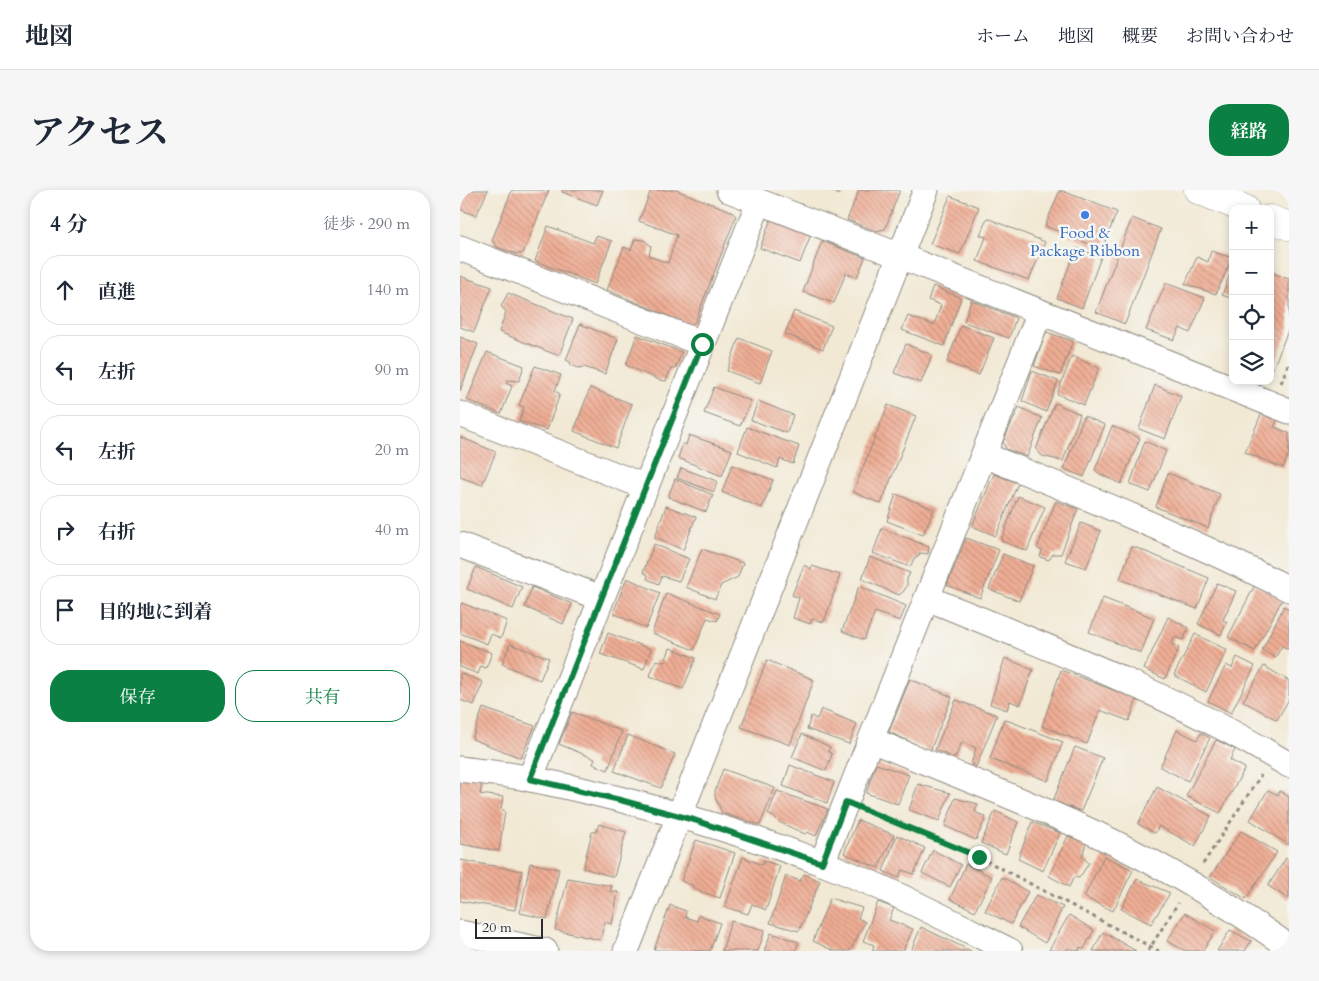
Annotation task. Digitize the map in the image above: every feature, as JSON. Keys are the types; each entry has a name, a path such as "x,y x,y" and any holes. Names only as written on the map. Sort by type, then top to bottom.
{"street":[{"path":"729,190 1289,411"},
{"path":"626,951 926,190"},
{"path":"1198,190 1236,205"},
{"path":"530,779 759,202"},
{"path":"1274,220 1289,226"},
{"path":"460,248 702,344"},
{"path":"822,863 1040,312"},
{"path":"460,414 646,487"},
{"path":"984,455 1126,512 1289,589"},
{"path":"460,545 601,598"},
{"path":"927,598 1122,679 1194,712 1281,760"},
{"path":"871,740 1104,838 1190,884 1289,947"},
{"path":"460,769 530,779 620,800 679,816 822,863 925,908 1010,951"},
{"path":"460,933 545,951"}],"path":[{"path":"1279,389 1289,362"},
{"path":"1148,951 1190,884 1281,760"},
{"path":"846,802 979,857 1159,951"}],"building":[{"path":"460,190 488,190 476,216 460,209"},
{"path":"512,190 549,190 523,253 517,254 497,247 492,240"},
{"path":"562,190 603,190 597,205 562,192"},
{"path":"651,190 676,190 731,211 736,216 695,322 690,325 607,290 624,247 631,250 635,239 644,240 651,246 649,256 668,263 677,235 639,221"},
{"path":"829,190 842,190 840,195"},
{"path":"859,190 900,190 885,229 876,231 847,220"},
{"path":"1060,190 1117,212 1102,249 1045,226"},
{"path":"950,196 979,207 960,254 930,244"},
{"path":"987,218 1045,242 1029,280 977,261 986,237 980,235"},
{"path":"1132,218 1161,229 1125,324 1096,312"},
{"path":"771,219 811,234 800,263 760,248"},
{"path":"548,226 593,243 596,236 612,241 595,284 535,261"},
{"path":"822,241 865,258 857,277 846,273 834,303 803,292"},
{"path":"1076,248 1101,257 1082,308 1057,298"},
{"path":"1211,251 1229,257 1229,265 1216,294 1185,284 1197,257 1208,262"},
{"path":"1274,273 1289,279 1289,328 1274,366"},
{"path":"460,276 492,287 474,332 460,327"},
{"path":"1229,277 1229,298 1222,295"},
{"path":"1166,283 1205,298 1190,333 1180,328 1174,340 1146,330"},
{"path":"933,286 961,298 944,346 902,330 908,316 934,325 941,305 928,300"},
{"path":"508,293 573,319 559,356 499,332 506,312 501,306"},
{"path":"971,300 1016,318 1009,338 964,322"},
{"path":"794,311 832,326 823,349 785,334"},
{"path":"580,324 618,339 605,374 584,367 578,368 566,360"},
{"path":"961,325 994,338 979,375 947,362"},
{"path":"1046,332 1073,341 1060,375 1034,366"},
{"path":"637,335 682,352 675,369 671,369 666,381 659,380 626,365"},
{"path":"460,337 478,344 460,391"},
{"path":"739,338 772,351 760,383 727,371"},
{"path":"906,344 932,355 921,383 894,373"},
{"path":"487,352 524,366 519,381 507,380 506,383 512,386 501,414 467,400"},
{"path":"1072,356 1099,368 1084,405 1057,394"},
{"path":"535,366 561,375 555,391 560,394 547,430 519,421 524,407 519,405"},
{"path":"1032,371 1058,381 1046,412 1022,401"},
{"path":"1155,385 1181,396 1165,439 1139,429"},
{"path":"714,387 751,401 740,426 704,413"},
{"path":"590,388 632,404 616,448 574,431"},
{"path":"758,401 793,415 787,433 751,420"},
{"path":"1055,403 1080,414 1063,461 1042,456 1036,449"},
{"path":"888,405 916,416 881,504 853,492"},
{"path":"1019,407 1042,418 1027,457 1006,449 1003,442"},
{"path":"1263,410 1279,417 1274,427 1289,433 1289,453 1283,468 1245,452"},
{"path":"1084,416 1105,425 1084,477 1064,469"},
{"path":"1112,426 1140,438 1121,484 1095,470"},
{"path":"747,427 799,446 793,464 780,459 777,468 738,452"},
{"path":"689,435 732,450 722,476 678,458 683,443 686,445"},
{"path":"460,437 496,452 482,485 460,477"},
{"path":"1145,441 1166,451 1150,492 1130,484"},
{"path":"732,465 773,480 762,508 722,492"},
{"path":"681,468 717,481 714,492 677,478"},
{"path":"1168,473 1220,494 1208,528 1156,507"},
{"path":"994,474 1018,483 996,536 972,526"},
{"path":"675,479 713,495 706,512 668,497"},
{"path":"896,494 934,509 923,535 887,521"},
{"path":"1018,496 1045,507 1027,551 1001,541"},
{"path":"1056,501 1078,509 1061,554 1053,554 1049,560 1040,557 1042,551 1037,548"},
{"path":"666,506 696,517 683,550 655,537"},
{"path":"1081,523 1101,531 1086,568 1065,561"},
{"path":"882,528 929,547 928,554 920,553 918,557 915,557 910,567 873,553"},
{"path":"966,538 999,550 980,598 947,585"},
{"path":"654,544 689,559 679,581 662,576 659,584 647,579 648,575 643,572"},
{"path":"1132,546 1209,578 1197,609 1120,579"},
{"path":"702,549 743,563 738,577 721,585 715,599 686,587"},
{"path":"1003,554 1033,566 1019,601 989,589"},
{"path":"870,557 910,573 907,579 907,586 903,592 899,595 862,579"},
{"path":"804,565 811,569 812,566 840,575 824,622 812,619 810,624 793,618 799,598 792,595"},
{"path":"476,567 522,587 513,609 467,589"},
{"path":"627,578 660,593 646,628 613,613"},
{"path":"1217,583 1236,591 1223,620 1227,622 1221,635 1198,624"},
{"path":"1255,585 1283,598 1255,651 1228,637"},
{"path":"859,586 906,606 900,621 875,612 864,640 842,631"},
{"path":"532,587 572,604 563,624 525,607"},
{"path":"666,593 720,614 717,621 707,618 694,650 652,633"},
{"path":"1103,598 1154,618 1141,653 1089,632"},
{"path":"462,603 507,621 501,638 491,634 487,644 460,633 460,607"},
{"path":"1284,606 1289,609 1289,649 1282,646 1275,658 1262,650"},
{"path":"1168,617 1189,628 1183,640 1174,637 1172,644 1179,648 1165,679 1144,669"},
{"path":"608,633 651,649 644,669 600,654"},
{"path":"1195,634 1227,650 1206,692 1174,675"},
{"path":"460,641 492,653 486,668 481,666 478,674 460,667"},
{"path":"510,644 549,658 540,680 502,664"},
{"path":"670,648 696,658 683,689 650,676 656,660 665,662"},
{"path":"1237,657 1255,666 1231,713 1208,701 1226,665 1232,668"},
{"path":"1005,658 1033,670 1020,705 1010,701 1007,710 990,704"},
{"path":"767,660 814,680 790,745 741,727"},
{"path":"1264,666 1289,681 1289,699 1277,720 1243,701"},
{"path":"1061,670 1137,699 1129,721 1100,710 1087,744 1042,726"},
{"path":"460,673 483,682 474,705 460,700"},
{"path":"910,679 952,697 930,751 889,732"},
{"path":"956,700 997,715 976,767 971,764 976,748 962,742 955,758 935,750"},
{"path":"483,708 535,726 521,758 472,739"},
{"path":"821,709 857,724 849,744 807,729 811,716 817,719"},
{"path":"572,712 622,731 608,770 593,764 595,759 559,744"},
{"path":"1004,719 1063,742 1048,781 990,759"},
{"path":"1177,730 1197,740 1201,733 1210,738 1188,781 1160,767"},
{"path":"802,734 830,747 828,751 832,754 826,771 792,757"},
{"path":"628,735 675,754 661,788 614,771"},
{"path":"1216,740 1235,749 1230,760 1245,768 1220,813 1186,796"},
{"path":"1075,747 1103,758 1081,811 1053,801"},
{"path":"876,764 909,775 898,804 866,793"},
{"path":"790,765 834,782 827,803 783,786"},
{"path":"723,769 775,788 760,825 722,813 715,797 715,791"},
{"path":"460,775 483,777 480,794 503,797 501,809 505,811 499,851 460,844"},
{"path":"918,784 950,793 939,821 909,810"},
{"path":"1157,787 1211,816 1195,846 1159,826 1155,833 1138,824"},
{"path":"1268,790 1278,795 1280,791 1289,797 1289,845 1250,820"},
{"path":"777,791 828,809 816,836 807,832 805,834 779,822 768,814"},
{"path":"955,798 978,804 975,812 986,817 976,840 945,826"},
{"path":"995,811 1018,822 1006,854 981,843"},
{"path":"858,820 894,835 878,868 844,853"},
{"path":"1032,822 1060,833 1043,871 1018,859"},
{"path":"599,824 626,832 614,877 583,868 592,832 596,832"},
{"path":"1241,831 1277,852 1246,899 1210,877"},
{"path":"897,835 925,848 914,874 902,870 899,878 883,871"},
{"path":"1068,836 1086,843 1082,857 1089,863 1079,878 1074,877 1069,887 1049,876"},
{"path":"696,840 735,853 720,898 693,889 693,886 681,881"},
{"path":"933,850 961,865 950,887 922,873"},
{"path":"1104,856 1133,870 1113,911 1084,897"},
{"path":"743,857 762,865 764,861 780,866 766,910 752,904 748,914 725,907"},
{"path":"1286,858 1289,860 1289,899 1268,886"},
{"path":"460,860 522,871 515,910 460,901"},
{"path":"530,863 559,869 547,919 520,913"},
{"path":"966,864 992,877 975,911 950,899"},
{"path":"804,874 820,881 799,931 770,923 786,876 800,881"},
{"path":"1002,877 1028,892 1011,924 985,911"},
{"path":"568,878 612,886 610,891 618,892 612,924 605,922 600,940 555,930"},
{"path":"1137,879 1170,893 1151,924 1121,909"},
{"path":"1036,895 1063,907 1045,943 1018,927"},
{"path":"830,898 862,908 858,918 865,922 850,951 834,951 813,941"},
{"path":"878,902 894,908 889,920 913,929 903,951 872,951 874,945 863,941"},
{"path":"670,905 686,911 685,917 697,921 699,915 720,923 710,951 654,950"},
{"path":"1185,913 1215,931 1203,951 1186,951 1167,941"},
{"path":"1069,915 1094,930 1084,949 1080,947 1079,951 1068,948 1066,951 1049,950"},
{"path":"731,921 765,930 758,951 722,951"},
{"path":"921,927 971,951 911,951"},
{"path":"1230,930 1251,941 1245,951 1217,951"},
{"path":"1103,932 1136,951 1093,951"},
{"path":"771,933 799,942 795,951 764,951"}],"place":[{"name":"Food & Package Ribbon","path":"1085,215"}],"route":[{"path":"702,344 530,779 694,820 822,863 846,802 979,857"}]}
